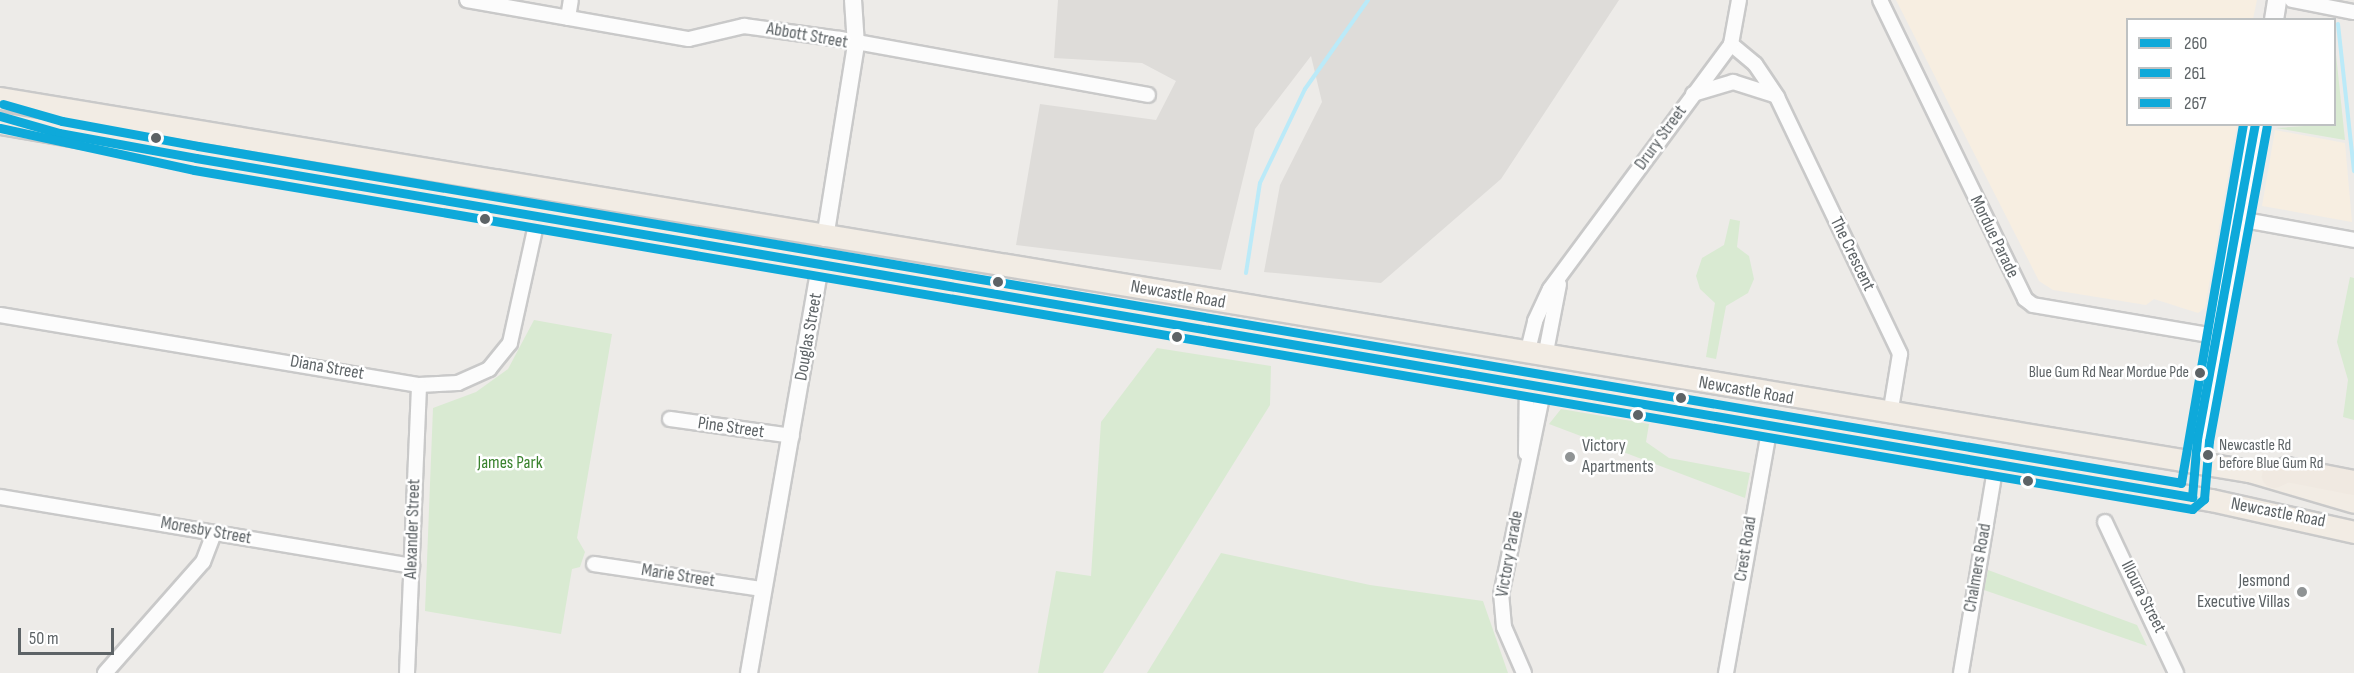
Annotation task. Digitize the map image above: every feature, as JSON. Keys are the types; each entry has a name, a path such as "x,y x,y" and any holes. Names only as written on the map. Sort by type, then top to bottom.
{"highway":[{"name":"Newcastle Road","path":"0,98 825,238 1890,415 2274,476 2354,502"},
{"path":"0,116 59,133"},
{"name":"Newcastle Road","path":"0,123 538,216 821,262 1770,427 2193,497 2354,532"},
{"name":"Douglas Street","path":"821,262 825,238"},
{"path":"1536,356 1536,385"},
{"path":"2193,497 2198,463"},
{"path":"2274,476 2287,470 2354,483"}],"main road":[{"path":"2274,18 2277,0"},
{"path":"2198,463 2197,440 2214,336 2239,219 2255,126"},
{"path":"2198,463 2209,443 2242,240 2239,219"}],"street":[{"name":"Abbott Street","path":"467,0 689,39 744,26 1148,95"},
{"path":"568,18 571,0"},
{"name":"Douglas Street","path":"825,238 856,45 853,0"},
{"name":"Drury Street","path":"1536,356 1566,269 1731,44 1739,0"},
{"name":"Mordue Parade","path":"1880,0 2025,299 2033,305 2214,336"},
{"path":"2292,0 2354,12"},
{"name":"The Crescent","path":"1731,44 1755,64 1777,97 1900,354 1890,415"},
{"path":"1693,94 1733,82 1763,88 1777,97"},
{"name":"Diana Street","path":"0,315 419,385 458,383 489,369 510,343 538,216"},
{"path":"2239,219 2354,240"},
{"name":"Douglas Street","path":"749,673 821,262"},
{"name":"Alexander Street","path":"408,673 419,385"},
{"name":"Victory Parade","path":"1524,673 1501,607 1525,467 1536,385"},
{"name":"Pine Street","path":"670,419 792,436"},
{"name":"Crest Road","path":"1725,673 1770,427"},
{"name":"Chalmers Road","path":"1960,673 1996,464"},
{"name":"Moresby Street","path":"0,497 411,566"},
{"name":"Illoura Street","path":"2105,522 2176,673"},
{"path":"105,673 203,562 214,533"},
{"name":"Marie Street","path":"594,564 762,589"}],"shaded area":[{"path":"1058,0 1619,0 1501,179 1381,283 1264,272 1280,185 1322,102 1311,56 1255,129 1221,270 1016,245 1040,104 1156,120 1176,81 1142,63 1054,58"},
{"path":"1896,0 2257,0 2253,18 2126,18 2126,126 2237,126 2205,308 2198,313 2154,299 2146,305 2053,290 2039,281"},
{"path":"2275,130 2345,143 2352,222 2262,206"}],"green space":[{"path":"2336,54 2345,140 2276,128 2336,126"},
{"path":"1730,219 1740,221 1737,247 1749,256 1754,279 1748,293 1726,306 1716,359 1706,357 1715,303 1700,289 1696,276 1702,258 1724,245"},
{"path":"2350,277 2354,278 2354,420 2343,417 2348,380 2337,342"},
{"name":"James Park","path":"534,320 612,334 577,538 585,552 580,567 572,569 561,634 425,611 433,408 476,392 508,369"},
{"path":"1157,348 1271,366 1270,405 1103,673 1038,673 1056,571 1091,576 1101,422"},
{"path":"1561,409 1649,424 1646,442 1669,458 1750,473 1745,498 1549,424"},
{"path":"1221,553 1370,585 1483,601 1508,673 1147,673"},
{"path":"1988,570 2137,625 2147,646 1984,590"}],"waterway":[{"path":"1246,273 1260,183 1305,89 1368,0"},
{"path":"2338,24 2354,171"}],"transit line":[{"name":"267","path":"3,104 62,121 198,146 2181,483 2243,126"},
{"name":"260","path":"0,116 59,133 196,158 2192,497 2197,439 2255,126"},
{"name":"261","path":"0,128 194,170 2192,509 2204,499 2209,441 2267,126"}],"place":[{"name":"Blue Gum Rd Near Mordue Pde","path":"2200,373"},
{"name":"Newcastle Rd before Blue Gum Rd","path":"2208,455"},
{"name":"Victory Apartments","path":"1570,457"},
{"name":"Jesmond Executive Villas","path":"2302,592"}]}
